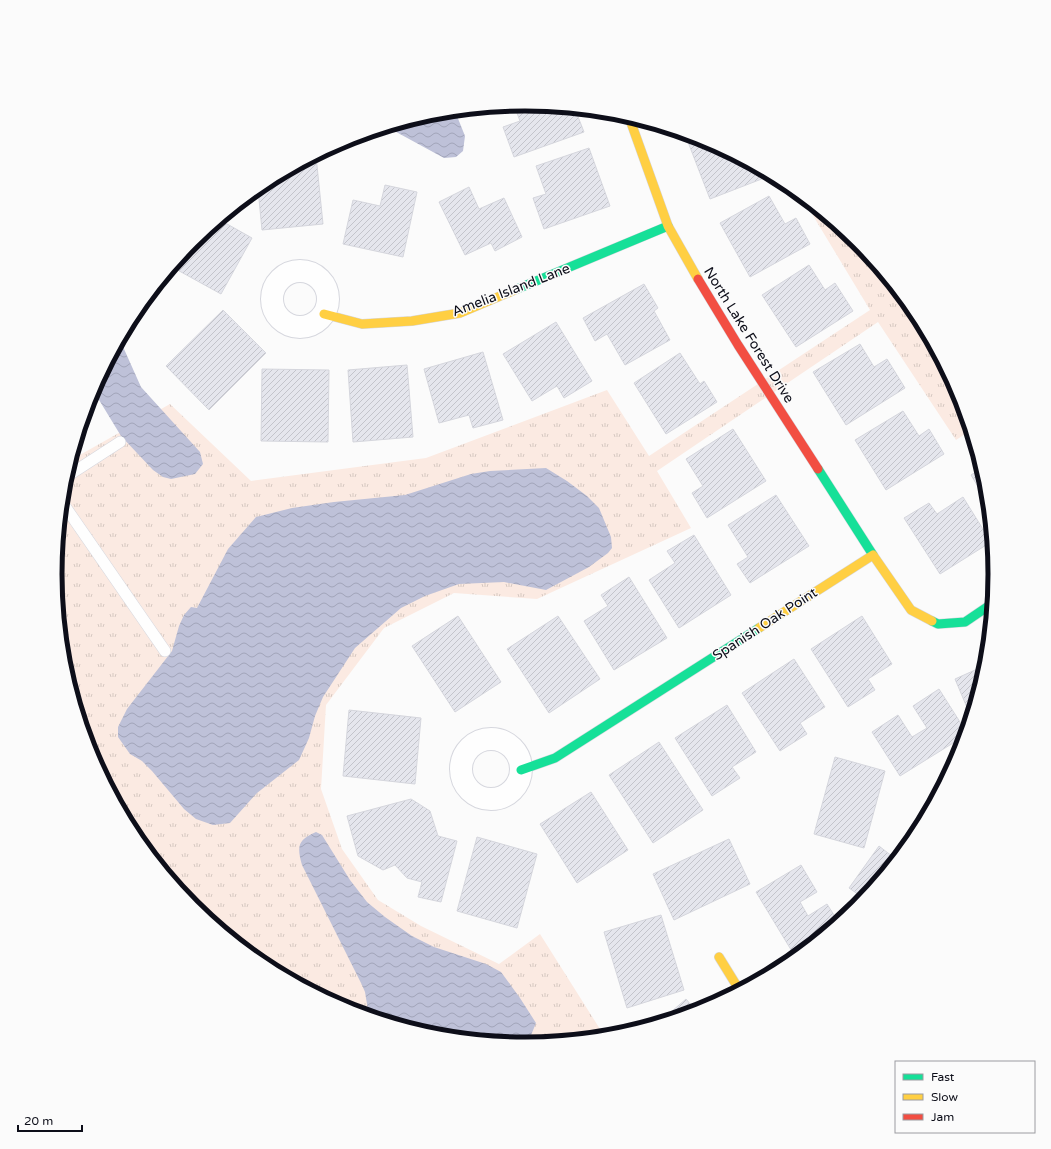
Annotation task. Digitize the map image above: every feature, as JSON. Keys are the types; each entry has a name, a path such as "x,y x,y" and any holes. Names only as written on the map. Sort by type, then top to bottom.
{"street":[{"name":"North Lake Forest Drive","path":"631,124 668,226 689,265 873,555"},
{"name":"Amelia Island Lane","path":"324,314 362,324 412,321 460,313 668,226"},
{"path":"873,555 911,610 938,624 965,622 988,606"},
{"name":"Spanish Oak Point","path":"521,770 555,758 873,555"},
{"path":"719,957 738,986"}],"lane":[{"path":"74,472 120,442"},
{"path":"67,509 165,651"}],"green space":[{"path":"808,207 831,226 874,269 911,317 941,369 954,397 966,433 956,440 878,322 657,471 691,528 537,599 454,593 384,628 326,705 321,789 342,849 378,900 421,926 499,964 540,934 601,1031 556,1037 526,1038 465,1034 406,1022 348,1003 294,976 243,942 198,902 158,857 124,806 97,752 78,694 71,665 63,605 62,574 66,514 78,456 170,404 251,481 426,458 607,390 649,456 870,310"}],"water":[{"path":"457,116 465,136 463,151 456,157 444,158 394,131 435,120"},
{"path":"123,346 141,387 200,452 203,464 195,474 171,479 163,477 153,470 121,436 97,397"},
{"path":"546,468 587,496 599,508 611,537 612,548 608,553 589,567 546,590 504,582 459,584 425,596 401,608 355,648 323,697 315,716 309,738 299,760 257,793 230,823 213,825 196,819 184,809 142,761 130,754 118,737 118,727 127,709 172,651 179,626 184,615 191,607 197,608 228,549 256,517 292,508 405,495 471,474 490,471"},
{"path":"316,832 322,835 350,880 367,902 385,917 412,936 434,947 486,964 501,972 536,1023 530,1038 495,1037 435,1029 406,1022 368,1010 365,992 362,985 302,865 299,853 300,845 305,838"}],"building":[{"path":"516,111 577,114 584,132 514,157 503,127 520,121"},
{"path":"688,142 703,146 731,159 765,178 710,199"},
{"path":"589,148 610,206 544,229 533,198 546,194 536,166"},
{"path":"317,161 323,224 262,230 259,196 294,173"},
{"path":"385,185 417,192 403,257 343,244 353,200 380,206"},
{"path":"469,187 479,209 504,198 522,237 495,251 491,243 465,255 439,202"},
{"path":"769,196 785,224 796,218 810,244 750,277 720,223"},
{"path":"224,222 252,238 221,294 177,270"},
{"path":"809,265 825,290 835,283 853,311 796,347 762,295"},
{"path":"644,284 658,308 654,311 670,340 625,365 607,334 595,341 583,318"},
{"path":"223,310 266,353 209,410 166,366"},
{"path":"556,322 592,381 564,398 557,386 532,401 503,354"},
{"path":"860,344 874,367 887,359 905,388 846,425 813,372"},
{"path":"483,352 503,420 473,428 469,415 439,423 424,369"},
{"path":"680,353 700,384 704,381 717,402 666,434 634,383"},
{"path":"407,365 413,437 353,442 348,370"},
{"path":"262,369 329,370 328,442 261,441"},
{"path":"903,411 919,436 929,429 944,454 886,490 855,440"},
{"path":"733,429 766,481 707,518 692,493 703,486 686,459"},
{"path":"977,471 981,492 971,475"},
{"path":"776,495 809,546 750,583 737,564 748,557 728,525"},
{"path":"963,497 987,536 988,544 940,574 904,518 929,503 937,514"},
{"path":"694,535 731,595 679,628 649,580 675,563 667,551"},
{"path":"629,577 667,638 614,670 584,621 608,606 601,595"},
{"path":"458,616 501,682 455,712 412,646"},
{"path":"558,616 600,679 549,713 507,649"},
{"path":"862,616 892,664 868,679 875,690 848,707 811,649"},
{"path":"794,659 825,707 800,723 807,734 780,751 742,693"},
{"path":"979,668 968,710 955,679"},
{"path":"939,689 963,726 958,740 900,776 872,732 898,715 912,737 927,728 913,706"},
{"path":"727,705 756,752 732,767 740,778 712,796 675,738"},
{"path":"349,710 421,718 415,784 343,776"},
{"path":"659,742 703,810 653,843 609,775"},
{"path":"835,757 885,771 864,848 814,834"},
{"path":"591,792 628,850 577,883 540,824"},
{"path":"411,799 430,811 438,836 457,841 441,902 418,897 422,882 407,878 395,865 383,870 358,856 347,816"},
{"path":"477,837 537,854 517,928 457,911"},
{"path":"729,839 750,884 674,920 653,874"},
{"path":"879,846 893,857 859,895 849,888"},
{"path":"801,865 817,892 800,902 808,916 827,904 836,918 793,953 756,892"},
{"path":"661,915 684,990 627,1008 604,932"},
{"path":"686,999 692,1007 674,1013 667,1015"}],"traffic: fast":[{"path":"517,289 668,226"},
{"path":"818,469 873,555"},
{"path":"932,621 938,624 965,622 988,606"},
{"path":"521,770 555,758 759,628"}],"traffic: slow":[{"path":"631,124 668,226 698,279"},
{"path":"324,314 362,324 412,321 460,313 517,289"},
{"path":"759,628 873,555 911,610 932,621"},
{"path":"719,957 737,987"}],"traffic: jam":[{"path":"698,279 738,345 818,469"}]}
